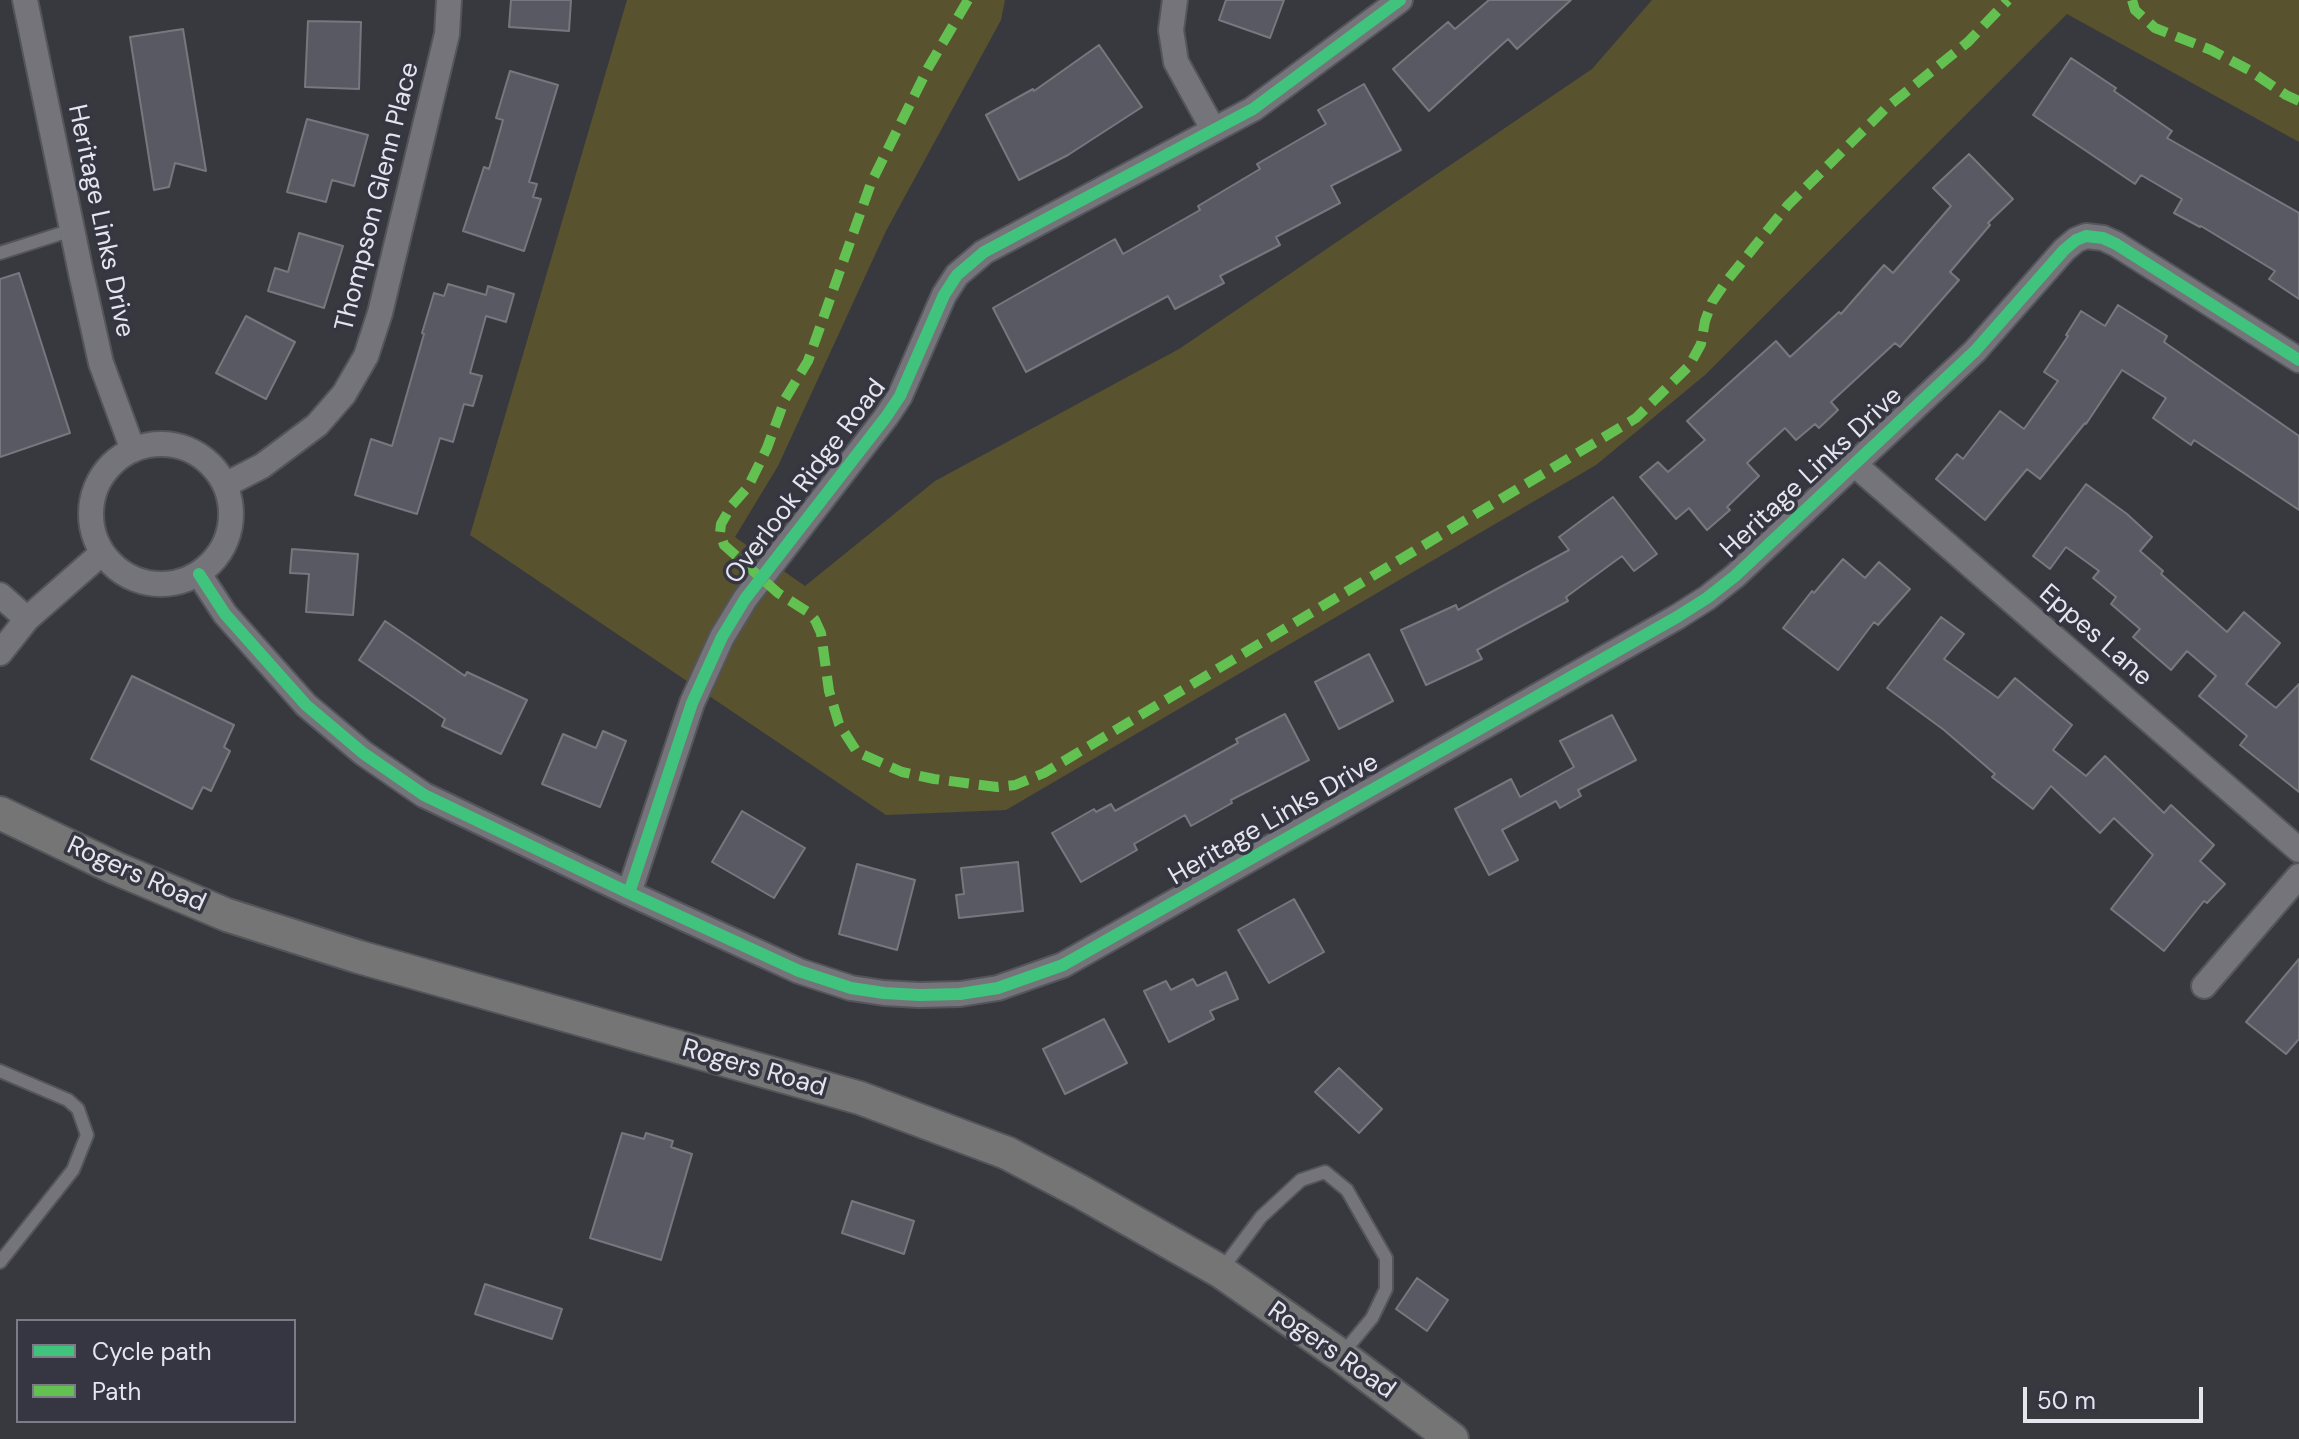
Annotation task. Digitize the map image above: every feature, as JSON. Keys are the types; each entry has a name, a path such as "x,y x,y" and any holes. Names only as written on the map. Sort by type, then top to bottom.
{"main road":[{"name":"Rogers Road","path":"0,813 115,868 227,915 359,957 860,1098 1007,1153 1220,1271 1452,1439"}],"street":[{"name":"Heritage Links Drive","path":"25,0 101,363 133,450"},
{"name":"Thompson Glenn Place","path":"225,485 262,466 317,425 344,394 366,356 380,313 447,34 449,0"},
{"path":"1175,0 1171,30 1176,62 1213,129"},
{"name":"Overlook Ridge Road","path":"629,893 692,703 722,637 745,599 900,396 944,295 957,275 984,252 1253,109 1400,0"},
{"name":"Heritage Links Drive","path":"199,574 225,614 306,705 363,753 424,795 799,971 851,988 884,993 960,994 998,988 1063,965 1677,617 1735,576 1975,351 2076,240 2086,236 2103,238 2116,244 2299,360"},
{"path":"154,445 176,446 196,454 213,468 225,485 230,501 228,535 217,556 199,574 179,582 157,584 135,580 117,569 102,553 93,534 90,514 102,476 116,460 133,450 154,445"},
{"name":"Eppes Lane","path":"1854,464 2299,850"},
{"path":"0,653 27,619 102,553"},
{"path":"0,595 27,619"},
{"path":"2204,986 2299,876"}],"lane":[{"path":"0,253 72,230"},
{"path":"0,1071 68,1100 78,1109 87,1135 73,1170 0,1262"},
{"path":"1220,1271 1261,1217 1301,1180 1325,1172 1347,1190 1386,1258 1386,1289 1372,1318 1340,1355"}],"shaded area":[{"path":"627,0 1005,0 1001,20 886,231 778,466 735,537 805,586 935,481 1179,349 1592,69 1652,0 2299,0 2299,142 2067,14 1705,375 1596,465 1006,810 886,815 470,535"}],"building":[{"path":"511,0 571,0 569,31 509,27"},
{"path":"1226,0 1284,0 1270,38 1219,20"},
{"path":"1489,0 1571,0 1517,49 1508,39 1429,111 1393,69 1448,22 1455,29"},
{"path":"308,21 361,22 359,89 305,87"},
{"path":"183,29 206,171 175,163 169,187 154,190 130,37"},
{"path":"1099,45 1142,107 1068,155 1019,180 986,115 1034,91"},
{"path":"2071,58 2172,131 2167,138 2299,213 2299,299 2269,279 2275,271 2174,213 2182,199 2141,175 2135,184 2033,115"},
{"path":"510,71 558,85 529,182 537,184 533,197 541,199 524,251 463,231 484,167 489,169 503,120 496,118"},
{"path":"1364,84 1401,150 1331,186 1340,203 1276,237 1280,245 1220,276 1224,283 1175,309 1168,296 1026,372 993,308 1115,239 1123,254 1200,210 1198,206 1260,169 1257,164 1326,124 1318,110"},
{"path":"307,119 368,135 354,186 332,180 326,202 287,192"},
{"path":"1969,154 2013,199 1988,223 1990,225 1950,272 1959,280 1900,347 1895,343 1831,402 1838,410 1819,428 1815,424 1796,440 1785,428 1747,463 1759,476 1727,507 1730,510 1707,530 1689,508 1676,519 1640,477 1658,462 1668,472 1705,440 1687,421 1776,341 1790,357 1839,312 1841,314 1884,265 1893,273 1951,206 1933,188"},
{"path":"299,233 343,246 324,308 268,291 275,268 288,272"},
{"path":"19,273 70,433 0,457 0,279"},
{"path":"448,284 486,295 488,286 514,294 506,322 486,316 470,373 482,376 473,406 464,404 453,442 440,438 417,514 355,495 371,439 392,446 434,293 444,296"},
{"path":"2118,305 2167,336 2164,342 2299,436 2299,510 2194,440 2191,445 2153,418 2166,398 2122,370 2086,424 2040,479 2027,469 1985,520 1936,479 1957,454 1963,459 2000,411 2024,429 2058,381 2044,372 2081,311 2105,326"},
{"path":"246,316 295,342 266,399 216,373"},
{"path":"2086,484 2152,537 2140,551 2163,571 2161,574 2227,632 2244,612 2280,643 2246,684 2276,708 2299,684 2299,792 2240,745 2247,736 2199,696 2216,676 2187,651 2171,670 2133,637 2140,629 2111,604 2116,597 2093,578 2099,571 2066,547 2050,569 2033,556"},
{"path":"1613,497 1657,554 1634,571 1622,556 1566,597 1568,601 1477,650 1482,659 1426,685 1401,630 1456,605 1458,610 1569,550 1559,537"},
{"path":"292,549 358,554 353,615 306,612 309,574 290,573"},
{"path":"1843,559 1865,578 1879,562 1910,589 1878,625 1874,622 1838,670 1783,628"},
{"path":"1941,617 1964,634 1944,659 1998,698 2015,678 2072,725 2053,750 2086,776 2105,756 2164,813 2171,805 2214,845 2200,861 2225,884 2207,903 2204,901 2164,951 2111,909 2153,855 2114,818 2100,833 2051,786 2033,809 1992,777 1995,774 1944,730 1887,688"},
{"path":"385,621 465,676 467,672 527,700 501,754 442,726 445,719 359,660"},
{"path":"1369,654 1393,701 1339,729 1315,682"},
{"path":"132,676 234,725 224,747 230,751 211,791 203,787 192,809 91,759"},
{"path":"1285,714 1309,760 1231,800 1232,803 1191,826 1185,815 1134,844 1137,850 1081,882 1052,833 1094,809 1096,812 1111,804 1115,811 1238,743 1236,739"},
{"path":"1612,715 1636,760 1578,790 1581,796 1560,808 1556,801 1502,830 1518,860 1489,875 1455,809 1511,779 1520,797 1574,767 1560,741"},
{"path":"603,731 626,741 600,807 542,784 563,734 596,748"},
{"path":"742,811 805,848 774,898 712,862"},
{"path":"1018,862 1023,911 959,918 956,895 964,894 961,868"},
{"path":"857,864 915,880 897,950 839,934"},
{"path":"1294,899 1324,952 1269,983 1238,930"},
{"path":"2299,959 2299,1039 2286,1054 2246,1022"},
{"path":"1226,972 1238,999 1210,1011 1214,1019 1169,1042 1144,991 1166,981 1171,990 1193,979 1197,986"},
{"path":"1104,1019 1127,1063 1065,1094 1043,1049"},
{"path":"1339,1068 1382,1109 1359,1133 1315,1092"},
{"path":"622,1133 644,1139 646,1133 673,1141 671,1147 692,1154 661,1260 590,1238"},
{"path":"852,1201 914,1221 904,1254 842,1233"},
{"path":"1417,1278 1448,1300 1427,1331 1396,1309"},
{"path":"485,1284 562,1309 552,1339 475,1314"}],"marked path":[{"path":"968,0 928,68 871,183 808,361 785,399 748,487 732,505 721,524 720,533 724,545 778,593 815,620 821,633 829,691 839,724 857,752 902,772 997,787 1015,785 1044,773 1636,418 1689,366 1701,344 1712,302 1788,205 1886,108 1968,42 2008,0"},
{"path":"2132,0 2135,10 2155,28 2211,50 2299,101"}],"cycle path":[{"path":"629,893 692,703 722,637 745,599 900,396 944,295 957,275 984,252 1253,109 1400,0"},
{"path":"199,574 225,614 306,705 363,753 424,795 799,971 851,988 884,993 960,994 998,988 1063,965 1707,598 1735,576 1975,351 2076,240 2086,236 2103,238 2116,244 2299,360"}]}
